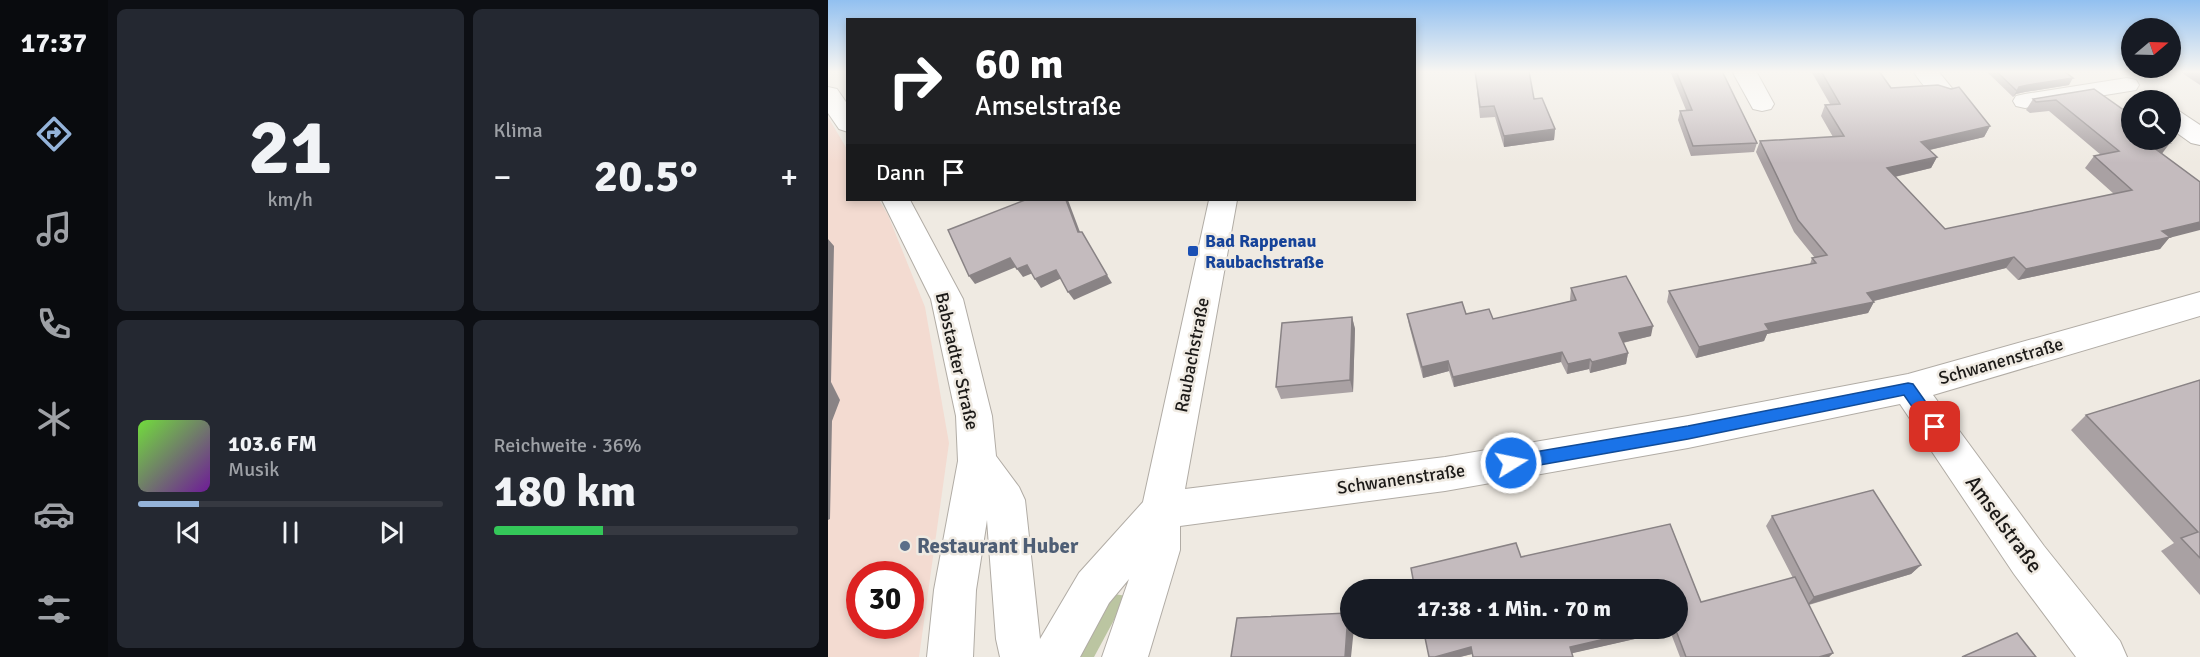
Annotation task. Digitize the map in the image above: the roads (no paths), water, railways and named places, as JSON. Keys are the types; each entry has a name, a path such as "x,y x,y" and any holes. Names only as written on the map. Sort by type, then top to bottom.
{"street":[{"path":"833,102 846,121"},
{"path":"2181,124 2200,137"},
{"name":"Babstadter Straße","path":"897,201 947,299 974,416 976,461 955,590 951,657"},
{"name":"Raubachstraße","path":"1125,657 1159,550 1161,510 1223,201"},
{"name":"Schwanenstraße","path":"1161,510 1444,474 1688,432 1908,388 2200,304"},
{"name":"Amselstraße","path":"1908,388 2029,560 2104,657"},
{"path":"976,461 1005,500 1018,639 1023,657"},
{"name":"Raubachstraße","path":"1055,657 1094,588 1161,510"}],"place":[{"name":"Bad Rappenau Raubachstraße","path":"1193,251"},
{"name":"Restaurant Huber","path":"905,546"}]}
